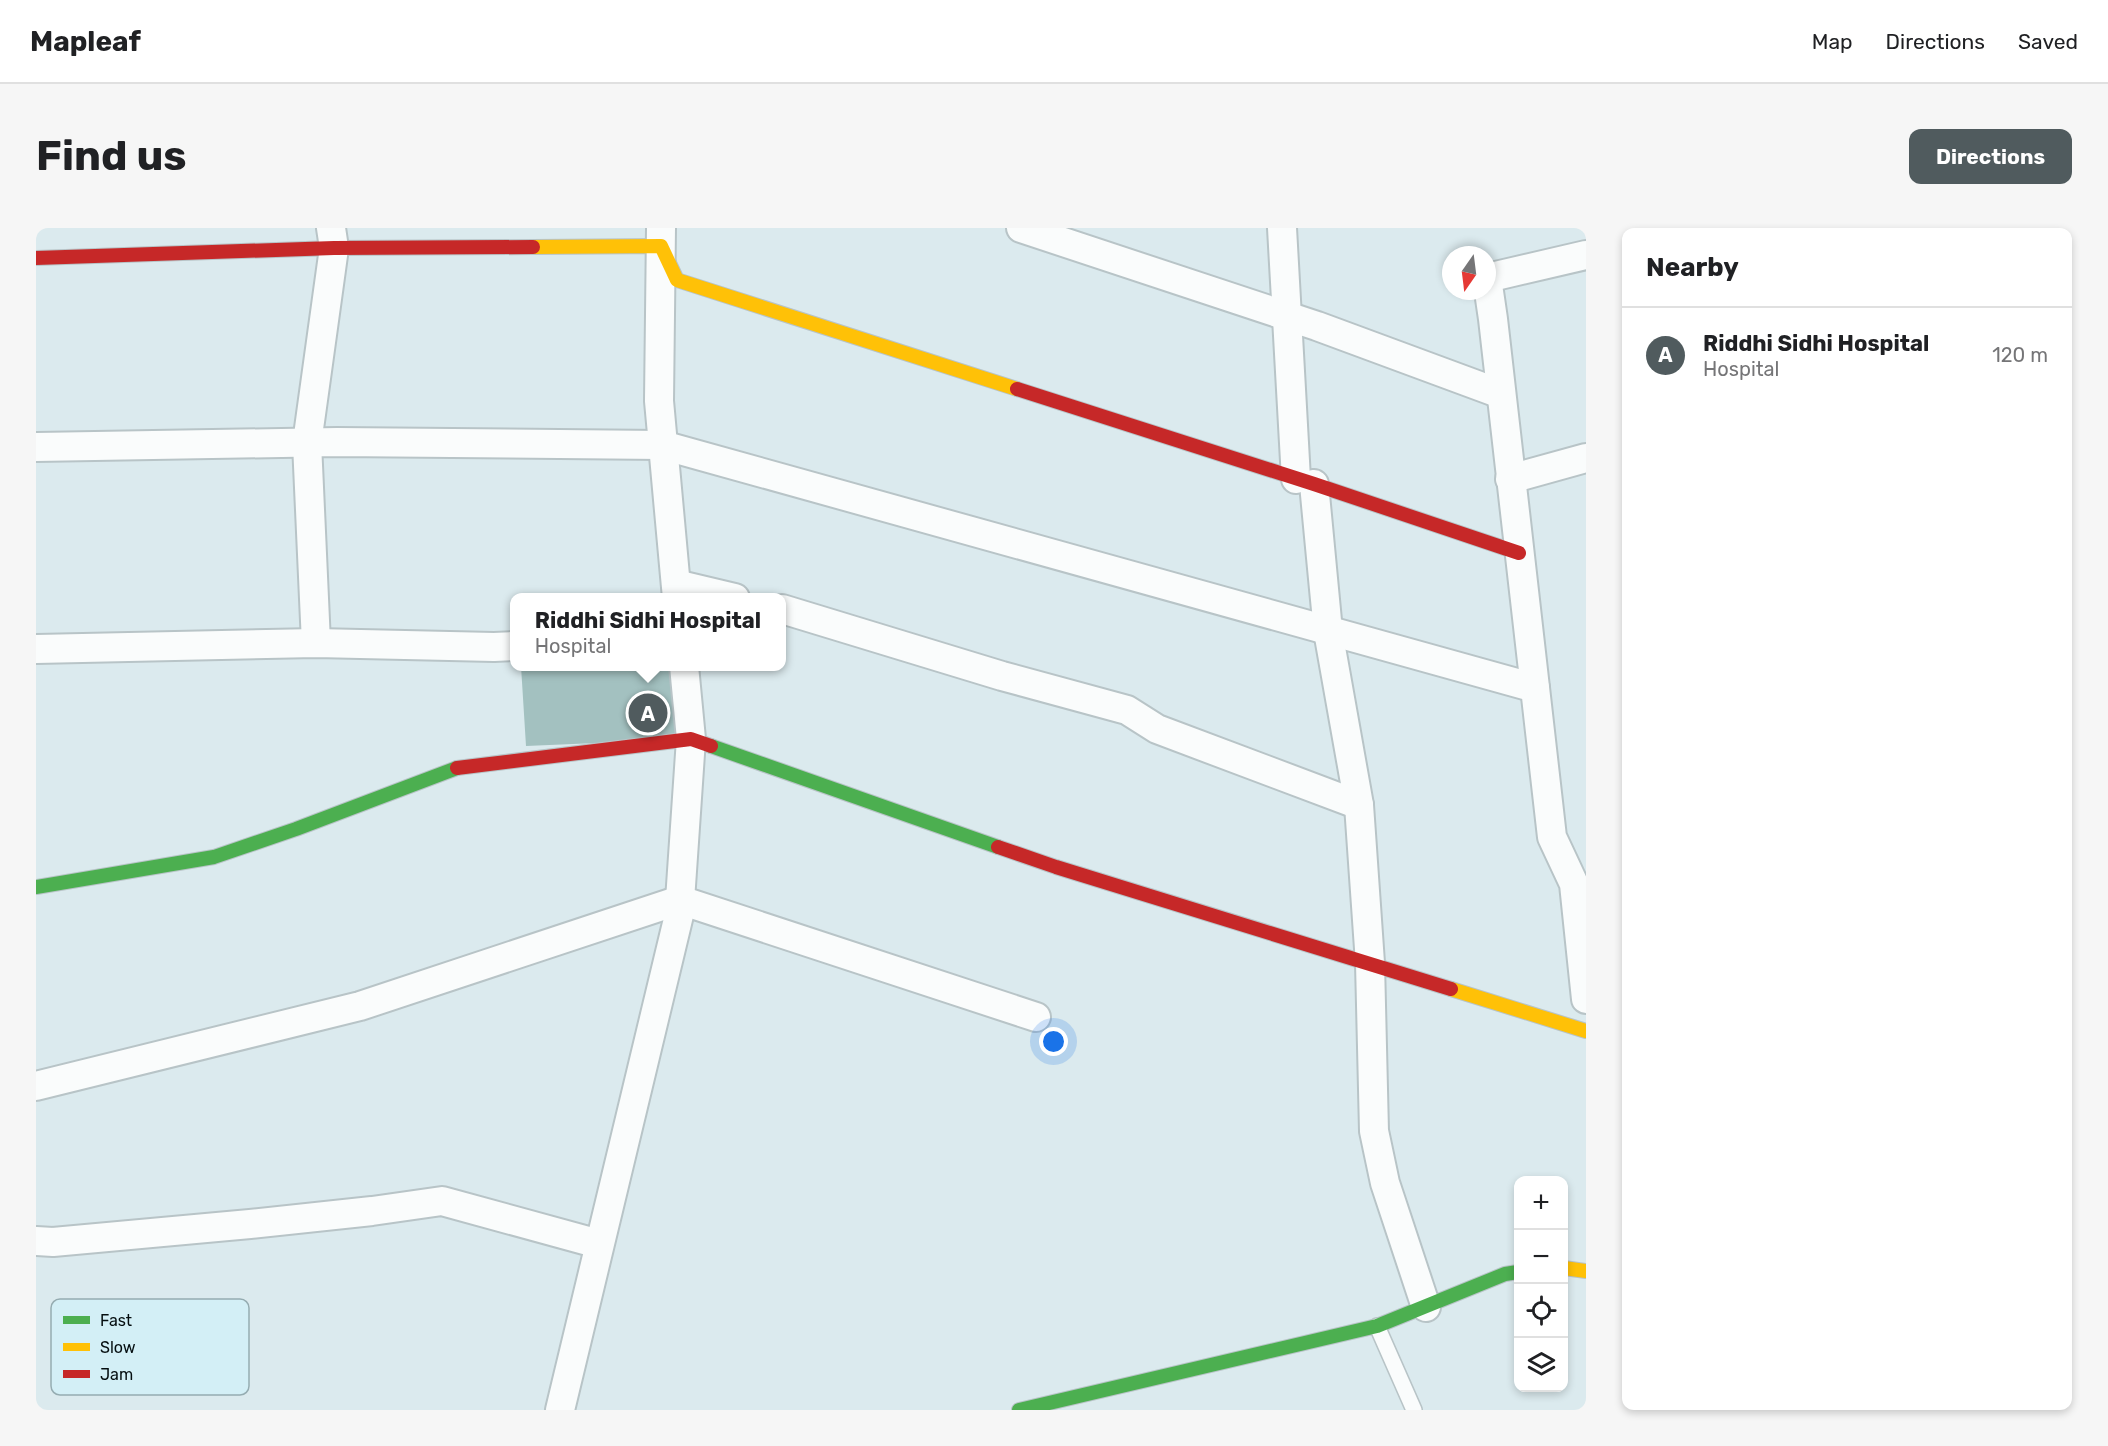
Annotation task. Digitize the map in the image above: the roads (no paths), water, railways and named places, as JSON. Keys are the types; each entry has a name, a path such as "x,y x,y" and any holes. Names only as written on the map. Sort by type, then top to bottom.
{"street":[{"path":"1021,228 1287,316 1501,394"},
{"path":"1282,228 1287,316 1305,481 1328,631 1359,805 1370,963 1374,1131 1385,1183 1426,1307"},
{"path":"36,258 332,238 661,237"},
{"path":"661,237 659,401 676,591 696,593"},
{"path":"661,237 677,280 1305,481 1519,553"},
{"path":"316,643 307,443 332,238"},
{"path":"1496,276 1586,255"},
{"path":"1490,300 1552,837 1574,884 1586,999"},
{"path":"36,447 307,443 662,445 1535,688"},
{"path":"1510,479 1586,458"},
{"path":"786,610 1002,676 1127,710 1157,729 1359,805"},
{"path":"36,649 316,643 510,646"},
{"path":"560,1410 679,915 691,739 684,671"},
{"path":"36,887 214,857 296,829 452,769 691,739 1056,867 1586,1031"},
{"path":"36,1086 360,1006 680,900 1036,1017"},
{"path":"36,1241 53,1242 261,1223 442,1201 600,1244"},
{"path":"1568,1269 1586,1271"},
{"path":"1019,1410 1377,1326 1505,1274 1514,1273"}],"lane":[{"path":"1377,1326 1414,1410"}],"place":[{"name":"Riddhi Sidhi Hospital","path":"648,713"}]}
